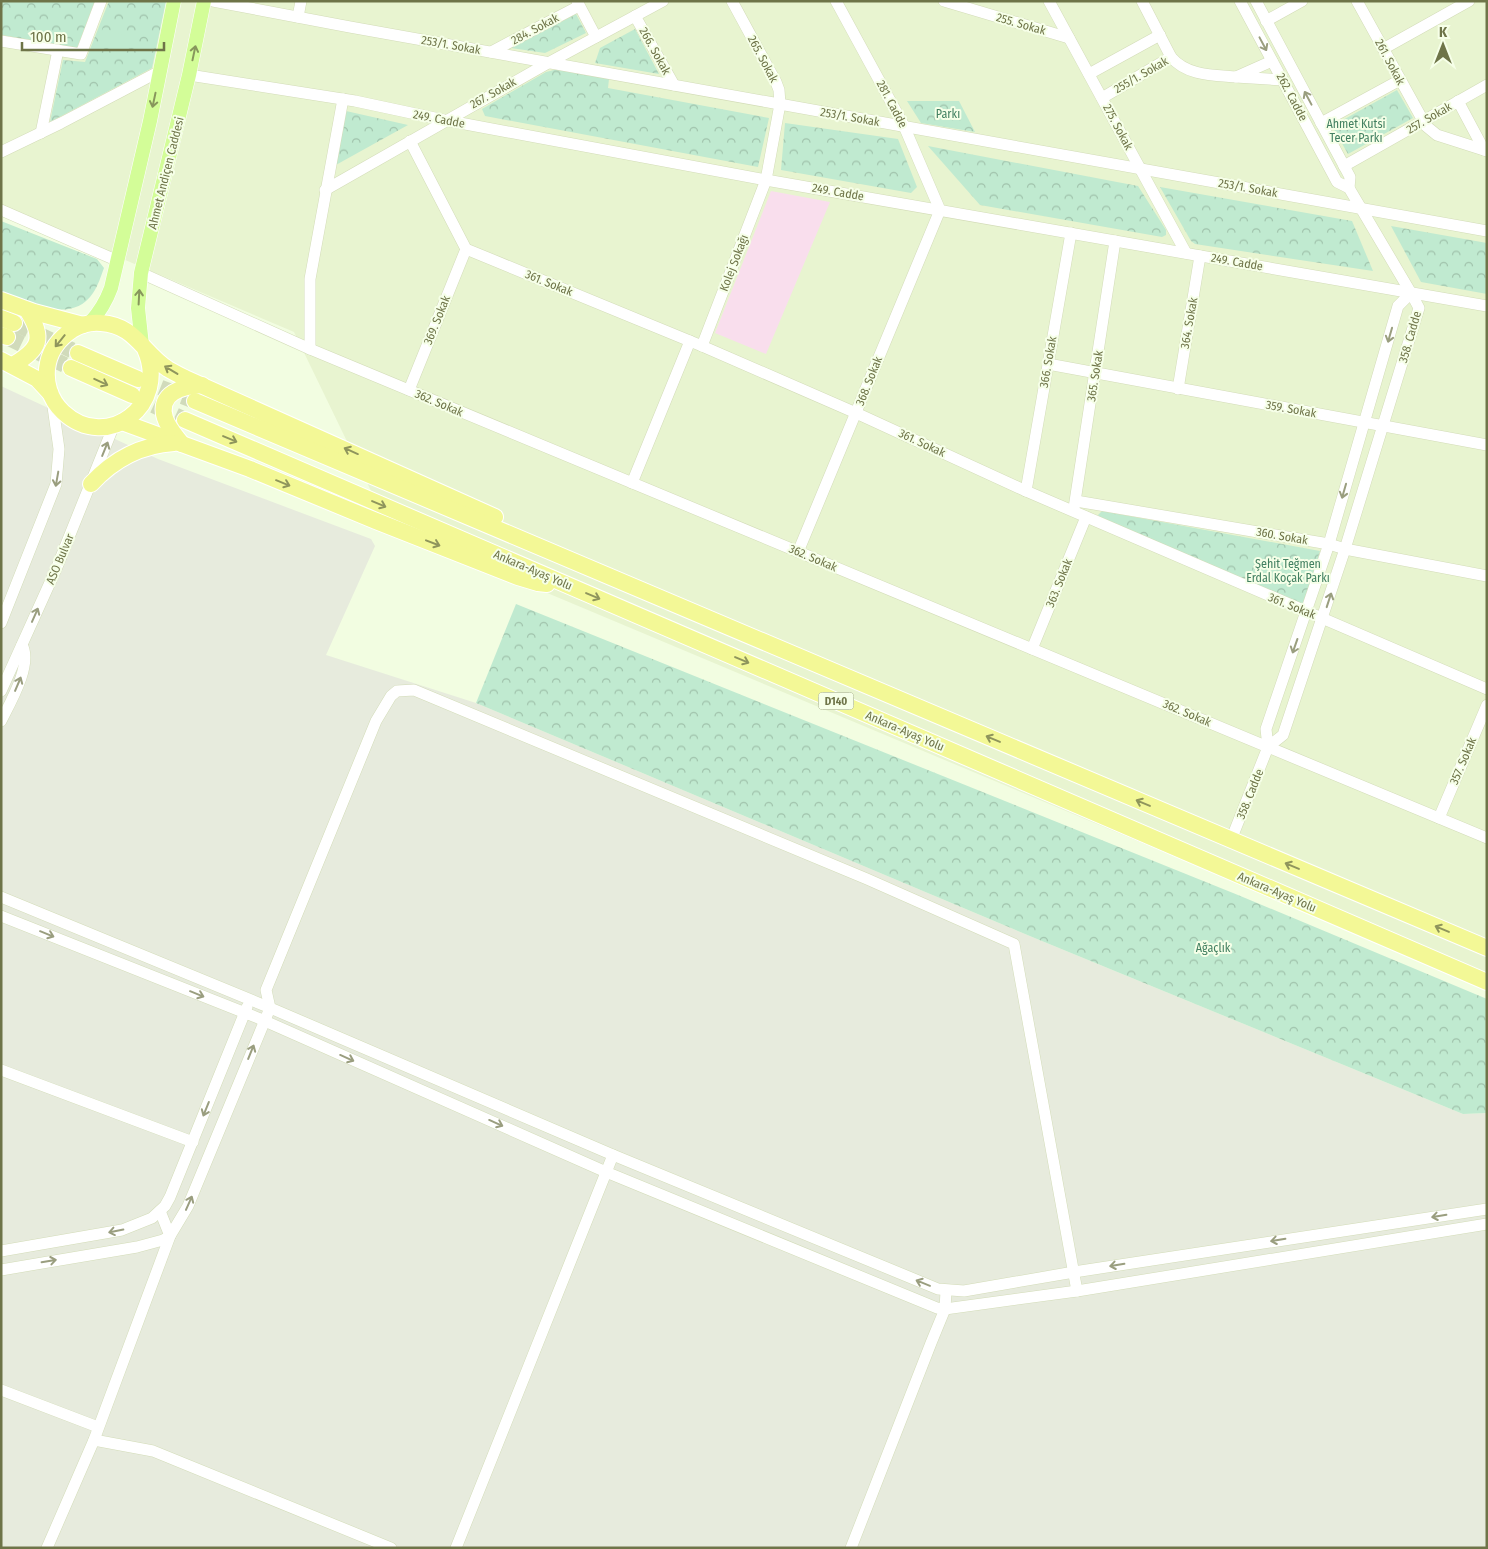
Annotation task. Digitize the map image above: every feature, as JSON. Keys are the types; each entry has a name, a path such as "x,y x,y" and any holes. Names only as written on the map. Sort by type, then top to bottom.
{"highway":[{"path":"1,300 27,310 86,324 108,323 120,326 130,332 168,369 561,547 573,555 581,565"},
{"path":"7,362 31,353 37,342 35,322 27,310"},
{"path":"50,394 46,374 52,352 65,335 86,324"},
{"path":"7,362 37,379 62,411 77,422 95,427 118,423 139,409 149,390 151,369 144,347"},
{"path":"78,352 138,379"},
{"path":"71,368 132,395"},
{"path":"180,444 164,418 164,406 168,397 178,389 202,385"},
{"name":"Ankara-Ayaş Yolu","path":"195,401 1487,948"},
{"name":"Ankara-Ayaş Yolu","path":"186,420 1487,982"},
{"path":"118,423 250,469 518,577 538,583 565,584"},
{"path":"91,484 107,468 126,456 146,448 180,444"}],"main road":[{"path":"86,324 97,315 107,298 118,261 174,1"},
{"name":"Ahmet Andiçen Caddesi","path":"144,347 138,302 141,273 190,75 204,1"}],"street":[{"path":"1,40 81,54 101,1"},
{"name":"253/1. Sokak","path":"213,1 1487,231"},
{"path":"298,17 301,1"},
{"name":"267. Sokak","path":"325,190 444,120 663,1"},
{"name":"265. Sokak","path":"732,1 776,82 778,90 780,104 766,180"},
{"name":"255. Sokak","path":"944,1 1069,38"},
{"name":"275. Sokak","path":"1050,1 1186,253"},
{"path":"1142,1 1172,57"},
{"name":"262. Cadde","path":"1240,1 1338,182 1348,188 1411,292"},
{"name":"262. Cadde","path":"1256,1 1350,177 1348,188"},
{"path":"1266,21 1302,1"},
{"name":"261. Sokak","path":"1357,1 1422,122"},
{"path":"1383,49 1469,1"},
{"name":"281. Cadde","path":"838,2 904,126 940,210"},
{"name":"284. Sokak","path":"491,52 578,3 596,37"},
{"name":"266. Sokak","path":"636,16 674,85"},
{"path":"1088,74 1160,35"},
{"path":"41,134 58,50"},
{"name":"255/1. Sokak","path":"1102,98 1172,57 1183,68 1190,70 1236,77 1283,80"},
{"path":"1236,77 1272,61"},
{"path":"1,152 41,134 160,71"},
{"name":"249. Cadde","path":"190,75 342,99 766,180 1487,306"},
{"path":"1321,123 1400,80"},
{"name":"257. Sokak","path":"1344,166 1487,85"},
{"path":"310,349 310,279 342,99"},
{"path":"1458,102 1486,151"},
{"path":"1422,122 1428,129 1437,134 1486,151"},
{"path":"410,141 466,250"},
{"name":"Kolej Sokağı","path":"702,346 766,180"},
{"path":"1,210 118,261"},
{"name":"368. Sokak","path":"798,552 940,210"},
{"name":"366. Sokak","path":"1026,491 1071,233"},
{"name":"365. Sokak","path":"1075,506 1115,241"},
{"name":"361. Sokak","path":"466,250 702,346 856,413 1026,491 1075,506 1086,517 1306,613 1323,618 1487,689"},
{"name":"369. Sokak","path":"409,390 466,250"},
{"name":"364. Sokak","path":"1178,389 1200,256"},
{"name":"362. Sokak","path":"141,273 310,349 1487,838"},
{"name":"358. Cadde","path":"1231,840 1268,747 1266,729 1329,544 1398,306 1411,292 1419,308 1345,549 1283,735 1268,747"},
{"path":"632,483 690,341"},
{"name":"359. Sokak","path":"1048,364 1487,445"},
{"path":"1,623 56,484 59,449 50,394"},
{"name":"ASO Bulvar","path":"1,691 57,567 118,423"},
{"name":"360. Sokak","path":"1075,506 1329,544 1345,549 1487,576"},
{"name":"363. Sokak","path":"1032,649 1086,517"},
{"path":"1,721 23,670 25,655 22,645"},
{"path":"47,1548 94,1440 170,1236 188,1206 270,1008 266,990 376,722 391,696 397,691 414,690 867,880 1014,944 1077,1292"},
{"name":"357. Sokak","path":"1439,818 1487,705"},
{"path":"1,896 250,999 613,1154 929,1285 946,1290 964,1291 1074,1272 1487,1209"},
{"path":"1,916 245,1013 606,1172 945,1310 1077,1292 1487,1224"},
{"path":"1,1251 122,1230 152,1218 160,1211 170,1197 250,999 266,990"},
{"path":"1,1070 193,1142"},
{"path":"456,1548 613,1154"},
{"path":"160,1211 170,1236"},
{"path":"1,1270 137,1247 163,1240 170,1236"},
{"path":"851,1548 945,1310 946,1290"},
{"path":"1,1390 98,1427"},
{"path":"94,1440 153,1451 390,1548"}],"shaded area":[{"path":"1,1 1487,1 1487,988 388,526 294,332 1,207"},
{"path":"771,191 830,202 766,354 715,333"},
{"path":"1,386 158,459 371,539 375,546 326,655 476,703 1037,939 1463,1114 1487,1113 1487,1548 1,1548"}],"green space":[{"path":"1,1 95,1 77,48 1,35"},
{"path":"109,1 166,1 152,68 50,122 63,60 85,62"},
{"path":"576,14 586,33 545,53 511,48"},
{"path":"103,28 127,36 122,48 99,40"},
{"path":"635,29 659,74 595,63 600,48"},
{"path":"558,69 609,79 608,88 769,118 758,167 485,116 482,109 546,72"},
{"name":"Ahmet Kutsi Tecer Parkı","path":"1397,90 1413,118 1348,154 1332,126"},
{"name":"Parkı","path":"907,101 959,101 975,132 921,123"},
{"path":"346,111 408,125 334,166"},
{"path":"785,123 898,139 917,187 911,193 781,170"},
{"path":"928,146 1138,186 1166,230 1166,235 1162,237 980,205"},
{"path":"1160,187 1352,221 1373,271 1195,244 1191,241"},
{"path":"1,221 97,259 104,268 93,293 84,303 74,308 62,310 36,305 1,291"},
{"path":"1391,226 1487,243 1487,294 1421,282"},
{"name":"Şehit Teğmen Erdal Koçak Parkı","path":"1102,511 1320,551 1304,605 1101,520 1098,515"},
{"name":"Ağaçlık","path":"516,604 1238,895 1487,999 1487,1113 1463,1114 1037,939 476,703"}],"tunnel":[{"path":"14,323 78,353"},
{"path":"7,337 71,368"},
{"path":"138,379 195,401"},
{"path":"132,395 185,420"}]}
